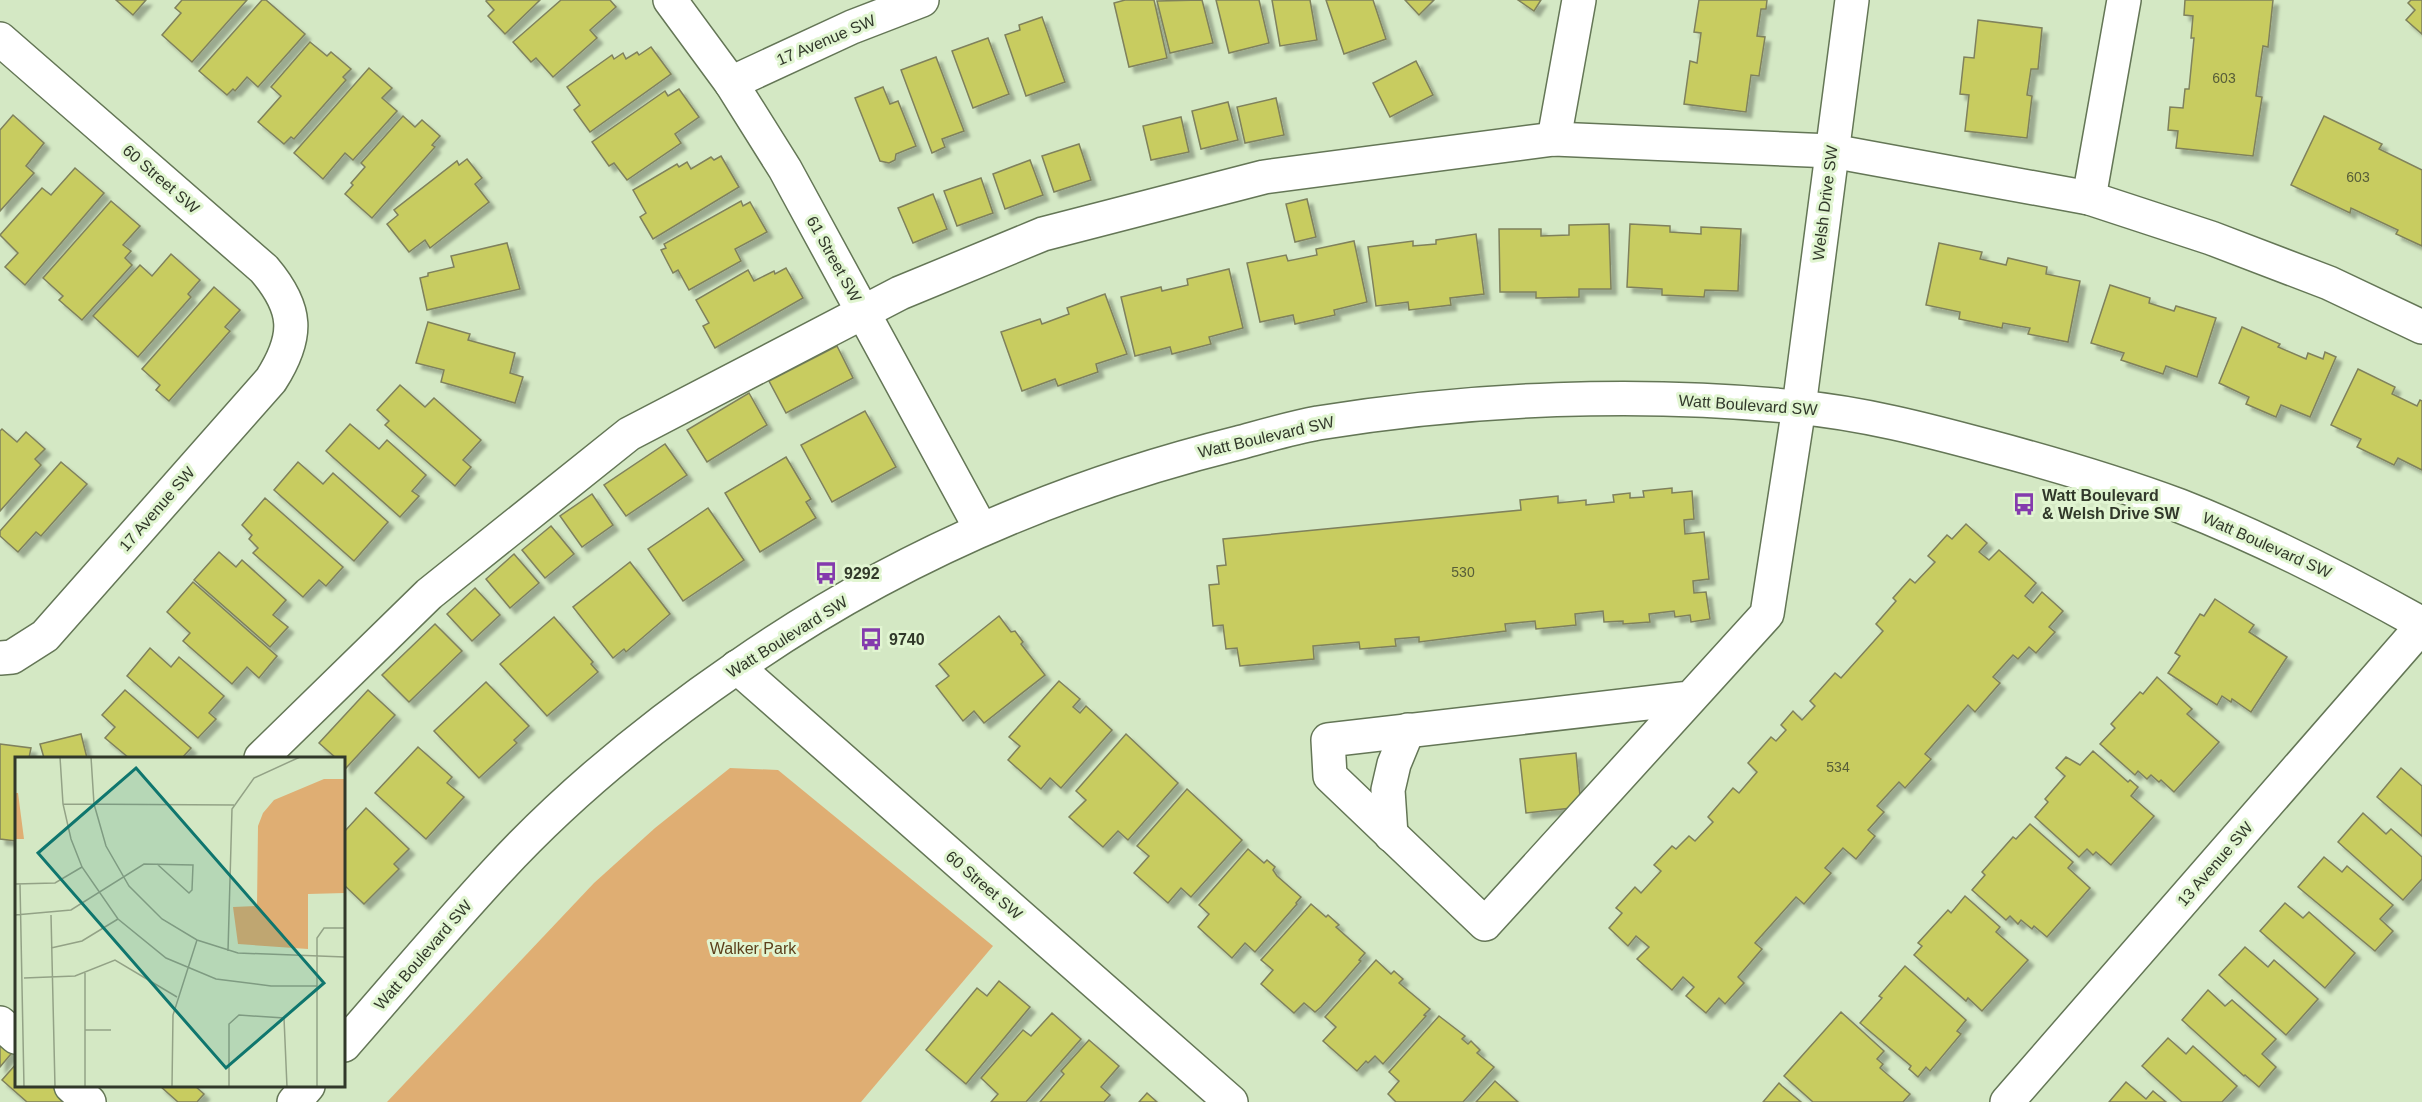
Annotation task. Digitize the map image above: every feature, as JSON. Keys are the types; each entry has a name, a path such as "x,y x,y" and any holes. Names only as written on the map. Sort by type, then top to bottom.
{"street":[{"name":"61 Street SW","path":"670,0 731,82 784,169 981,529"},
{"name":"17 Avenue SW","path":"731,82 852,27 922,0"},
{"path":"1554,139 1580,0"},
{"name":"Welsh Drive SW","path":"1391,835 1485,924 1767,614 1799,407 1852,0"},
{"path":"2089,198 2124,0"},
{"name":"60 Street SW","path":"0,39 264,269 280,288 286,301 291,337"},
{"path":"263,757 429,594 629,434 862,311 1042,234 1264,177 1554,139 1832,151 2089,198 2211,238 2329,283 2422,327"},
{"name":"17 Avenue SW","path":"0,658 12,657 45,636 271,380 284,359 291,337"},
{"name":"Watt Boulevard SW","path":"345,1044 500,868 553,815 613,762 737,667 811,618 981,529 1115,477 1183,456 1314,424 1476,404 1625,398 1799,407 1931,431 2086,474 2170,503 2269,544 2337,577 2422,625"},
{"name":"13 Avenue SW","path":"2007,1102 2422,625"},
{"name":"60 Street SW","path":"737,667 1231,1102"},
{"path":"1391,835 1330,776 1328,740 1690,698"},
{"path":"1391,835 1388,790 1394,764 1408,730"},
{"path":"0,1023 15,1036"},
{"path":"72,1087 89,1102"},
{"path":"294,1102 307,1087"}],"green space":[{"name":"Walker Park","path":"730,768 778,770 993,946 861,1102 387,1102 594,883 655,828"}],"building":[{"path":"116,0 146,0 133,15"},
{"path":"182,0 247,0 192,62 162,35 181,13 175,8"},
{"path":"262,0 266,0 305,34 258,87 247,77 235,91 233,89 227,95 199,71"},
{"path":"487,0 540,0 505,34 488,16 494,10"},
{"path":"561,0 610,0 616,7 590,30 597,38 553,77 536,58 531,62 513,42"},
{"path":"1125,0 1154,0 1167,58 1129,67 1114,3"},
{"path":"1202,0 1213,43 1170,53 1157,1"},
{"path":"1216,0 1259,0 1269,43 1229,53"},
{"path":"1272,0 1310,0 1317,40 1280,46"},
{"path":"1326,0 1373,0 1386,39 1344,54"},
{"path":"1405,0 1434,0 1419,15"},
{"path":"1518,0 1541,0 1534,11"},
{"path":"1699,0 1767,0 1766,9 1761,9 1757,36 1765,37 1759,76 1751,75 1746,112 1684,104 1690,61 1697,63 1701,33 1694,32"},
{"path":"2185,0 2273,0 2268,47 2263,46 2256,96 2262,97 2253,156 2176,148 2178,131 2168,130 2170,107 2183,108 2185,89 2189,89 2194,38 2191,38 2193,16 2184,15"},
{"path":"2411,0 2422,0 2422,34 2406,20 2415,10 2408,3"},
{"path":"1042,17 1065,82 1026,96 1005,35 1020,30 1019,25"},
{"path":"1978,20 2042,28 2038,69 2031,69 2027,95 2032,96 2027,138 1965,131 1969,95 1960,94 1964,57 1974,58"},
{"path":"988,38 1009,94 973,108 952,51"},
{"path":"310,42 327,56 331,52 351,69 343,77 346,80 294,139 291,137 284,144 258,122 281,96 271,87"},
{"path":"651,47 671,74 590,132 574,110 580,105 567,87 612,55 614,59 623,53 626,59 637,52 639,55"},
{"path":"936,57 964,131 942,139 945,147 932,153 901,70"},
{"path":"1416,61 1433,95 1390,117 1373,83"},
{"path":"369,68 392,88 382,98 397,111 353,160 345,153 323,179 294,153"},
{"path":"883,87 890,104 898,101 916,146 896,154 895,160 889,163 880,161 855,98"},
{"path":"679,89 699,117 675,134 681,143 627,180 614,163 609,166 592,142 665,91 668,96"},
{"path":"1276,98 1284,135 1245,143 1237,107"},
{"path":"1228,102 1238,140 1201,149 1192,111"},
{"path":"13,115 44,143 26,166 34,173 0,211 0,130"},
{"path":"403,116 415,127 422,120 440,136 432,145 435,147 372,218 345,194 365,167 361,163"},
{"path":"2324,116 2382,144 2379,149 2422,170 2422,246 2396,234 2398,230 2351,208 2350,213 2291,185"},
{"path":"1181,117 1189,152 1151,160 1143,126"},
{"path":"1079,144 1091,180 1054,192 1042,156"},
{"path":"721,156 739,187 653,239 640,217 646,213 633,190 677,164 679,167 687,162 691,169 711,157 714,160"},
{"path":"467,159 482,178 475,184 489,202 430,248 425,240 409,252 387,224 398,215 394,210 457,161 459,165"},
{"path":"1030,160 1043,195 1005,209 993,174"},
{"path":"75,168 104,193 25,285 5,267 18,253 0,235 42,188 51,195"},
{"path":"981,178 993,213 957,226 944,191"},
{"path":"933,194 947,229 913,243 898,208"},
{"path":"1307,199 1316,237 1295,242 1286,204"},
{"path":"111,201 140,226 123,245 131,251 125,258 132,265 82,320 59,300 63,296 43,278"},
{"path":"741,201 743,206 750,202 767,232 735,249 741,261 689,290 678,270 673,273 661,250 666,248 664,244"},
{"path":"1609,224 1611,289 1579,289 1579,297 1536,298 1536,292 1500,292 1499,229 1541,229 1541,236 1569,235 1569,225"},
{"path":"1630,224 1670,226 1670,232 1701,234 1701,227 1741,229 1738,291 1705,290 1704,297 1662,295 1662,289 1627,287"},
{"path":"1476,234 1484,294 1450,298 1451,305 1409,310 1408,302 1376,306 1368,247 1413,241 1413,246 1436,244 1436,240"},
{"path":"1354,241 1367,302 1334,310 1335,315 1295,324 1293,315 1260,322 1247,263 1286,255 1288,261 1317,255 1316,249"},
{"path":"507,243 520,289 427,310 420,278 428,276 428,273 454,267 451,256"},
{"path":"1939,243 1982,252 1980,259 2006,265 2008,258 2047,267 2046,274 2080,281 2068,342 2028,334 2030,328 2003,323 2002,328 1959,319 1960,312 1926,305"},
{"path":"171,254 200,280 188,294 191,297 138,357 93,316 140,265 152,276"},
{"path":"786,268 803,298 715,348 703,326 709,323 696,300 748,270 754,281"},
{"path":"1229,269 1243,328 1209,337 1211,344 1172,354 1170,347 1135,356 1121,297 1161,287 1162,291 1188,285 1187,279"},
{"path":"2110,285 2150,298 2149,303 2174,311 2176,306 2216,318 2197,377 2166,366 2163,374 2121,360 2124,353 2091,343"},
{"path":"214,287 240,310 225,327 230,331 169,401 156,390 160,385 142,369"},
{"path":"1105,294 1127,354 1096,364 1098,372 1058,386 1055,379 1022,391 1001,332 1040,319 1042,324 1069,314 1067,308"},
{"path":"428,322 470,334 468,340 515,353 510,373 523,377 515,403 441,382 444,370 416,363"},
{"path":"2242,327 2306,359 2308,353 2323,359 2325,352 2336,357 2310,417 2281,405 2276,417 2246,404 2249,397 2219,383"},
{"path":"837,346 853,378 786,413 769,381"},
{"path":"2358,369 2395,387 2392,394 2417,406 2420,400 2422,401 2422,470 2398,458 2394,465 2357,447 2361,439 2331,425"},
{"path":"400,385 425,407 434,398 481,440 463,460 471,467 455,486 385,425 389,421 377,410"},
{"path":"749,393 767,425 707,462 687,430"},
{"path":"865,411 896,467 832,502 801,445"},
{"path":"350,424 379,449 387,440 426,475 412,491 419,496 400,517 326,451"},
{"path":"2,429 17,442 26,432 45,449 35,459 41,465 0,511 0,431"},
{"path":"665,444 687,475 626,516 604,485"},
{"path":"786,457 811,499 806,502 816,518 760,552 725,493"},
{"path":"61,462 87,484 41,536 36,532 18,552 0,536 0,531"},
{"path":"298,462 323,484 333,473 388,522 354,561 274,490"},
{"path":"1672,488 1672,493 1692,491 1694,519 1684,520 1685,534 1704,532 1709,579 1693,581 1694,593 1706,592 1710,619 1691,622 1690,615 1675,617 1674,611 1649,614 1650,622 1623,624 1623,621 1604,622 1603,611 1575,614 1576,625 1536,629 1535,621 1505,624 1506,631 1419,642 1419,637 1395,639 1396,646 1360,649 1359,642 1313,646 1314,659 1240,666 1237,648 1226,649 1223,625 1213,626 1209,585 1219,584 1217,566 1226,565 1223,539 1521,510 1520,500 1558,496 1558,503 1586,500 1586,505 1614,502 1613,495 1630,493 1630,498 1644,497 1643,491"},
{"path":"592,494 613,525 582,547 560,516"},
{"path":"265,498 343,567 326,586 319,580 303,597 253,553 258,548 249,539 252,535 242,525"},
{"path":"708,508 744,560 683,601 648,549"},
{"path":"1966,524 1987,543 1979,552 1989,560 1999,550 2036,583 2025,596 2033,603 2042,592 2063,611 2049,627 2055,632 2036,653 2029,647 2018,659 2013,655 1993,677 2000,683 1975,712 1968,705 1925,754 1931,759 1905,788 1899,782 1877,806 1884,812 1868,830 1875,836 1856,859 1843,848 1825,868 1831,873 1804,904 1796,897 1755,943 1762,949 1738,977 1744,983 1725,1004 1719,998 1706,1013 1686,996 1694,987 1683,977 1672,990 1637,959 1649,947 1636,936 1628,946 1609,928 1622,913 1616,908 1635,887 1641,893 1661,871 1654,865 1672,846 1676,849 1689,836 1695,841 1713,822 1708,817 1733,788 1739,793 1757,772 1748,763 1771,737 1776,741 1786,730 1781,725 1793,711 1802,720 1815,706 1810,701 1835,673 1841,678 1883,631 1876,624 1896,601 1893,598 1910,579 1915,583 1935,562 1928,556 1947,535 1952,539"},
{"path":"551,526 574,554 545,578 522,550"},
{"path":"219,552 236,567 242,560 286,600 273,615 288,627 270,647 194,580"},
{"path":"514,554 539,583 510,608 486,579"},
{"path":"630,562 670,614 626,652 624,649 613,658 573,607"},
{"path":"193,582 277,656 259,678 247,667 232,684 183,641 190,633 167,612"},
{"path":"475,588 500,615 472,641 447,614"},
{"path":"2215,599 2254,625 2249,632 2287,657 2251,712 2232,699 2231,702 2222,696 2217,705 2168,673 2180,656 2175,653 2200,614 2204,616"},
{"path":"999,616 1011,632 1015,631 1023,642 1021,644 1045,675 984,723 974,711 963,721 936,686 949,676 939,664"},
{"path":"554,617 593,662 591,664 598,672 547,716 500,664"},
{"path":"435,624 462,651 409,702 382,675"},
{"path":"150,648 171,667 179,657 224,696 209,713 216,719 198,738 127,676"},
{"path":"2157,677 2192,709 2187,714 2219,742 2174,792 2161,780 2159,782 2151,775 2147,779 2138,771 2135,775 2100,744 2115,728 2111,724 2140,692 2143,694"},
{"path":"1059,681 1080,699 1073,707 1080,713 1086,706 1112,730 1061,788 1050,778 1041,789 1008,760 1020,746 1009,737"},
{"path":"486,682 529,726 514,740 517,743 479,778 434,731"},
{"path":"125,690 191,748 183,757 128,757 105,738 115,727 102,715"},
{"path":"368,690 395,715 346,768 345,757 335,757 319,743"},
{"path":"81,734 87,757 44,757 40,744"},
{"path":"1126,734 1178,783 1128,840 1118,831 1103,847 1069,817 1086,800 1076,791"},
{"path":"0,744 31,748 29,757 15,757 15,841 0,839"},
{"path":"418,747 452,777 447,783 464,797 426,839 375,793"},
{"path":"2093,751 2128,782 2130,780 2138,787 2131,796 2154,816 2111,865 2096,852 2093,855 2087,849 2079,857 2035,817 2048,802 2045,799 2065,776 2056,768 2066,757 2080,765"},
{"path":"1576,753 1581,807 1526,813 1520,759"},
{"path":"2401,768 2422,786 2422,836 2377,797"},
{"path":"1187,789 1242,840 1191,897 1181,888 1168,903 1134,873 1149,856 1137,846"},
{"path":"366,808 409,849 394,864 399,869 364,904 345,886 345,831"},
{"path":"2363,813 2386,834 2391,829 2422,857 2422,879 2403,900 2338,842"},
{"path":"2030,824 2073,862 2068,868 2090,888 2047,937 2034,926 2032,929 2021,920 2018,924 2010,916 2006,920 1972,890 1985,875 1982,872 2013,837 2016,839"},
{"path":"1248,849 1264,863 1267,860 1275,867 1273,870 1277,876 1301,897 1255,952 1245,943 1232,958 1198,927 1209,914 1199,905"},
{"path":"2324,857 2342,872 2347,866 2393,905 2380,919 2393,931 2375,951 2298,887"},
{"path":"1965,896 2000,927 1996,932 2028,960 1982,1011 1968,998 1966,1001 1914,955 1922,946 1918,943 1948,910 1951,913"},
{"path":"2285,903 2303,918 2309,912 2355,953 2325,988 2260,931"},
{"path":"1311,904 1326,917 1328,915 1339,925 1336,927 1365,953 1359,960 1361,961 1321,1007 1315,1012 1304,1003 1294,1013 1261,984 1273,970 1261,960"},
{"path":"2245,947 2268,967 2274,960 2318,999 2286,1035 2219,975"},
{"path":"1376,960 1391,974 1394,971 1403,979 1399,983 1430,1009 1383,1064 1375,1056 1368,1063 1366,1061 1357,1071 1323,1041 1336,1027 1325,1017"},
{"path":"1905,966 1966,1020 1957,1031 1961,1034 1930,1071 1926,1067 1918,1077 1909,1069 1911,1066 1860,1023 1882,998 1879,996"},
{"path":"999,981 1030,1007 966,1084 926,1050 977,988 987,996"},
{"path":"2208,990 2225,1006 2232,1000 2276,1039 2262,1054 2276,1067 2259,1087 2182,1020"},
{"path":"1841,1012 1884,1051 1877,1059 1883,1064 1880,1068 1910,1094 1903,1102 1813,1102 1784,1076"},
{"path":"1052,1013 1081,1039 1026,1102 991,1102 998,1094 981,1078 1023,1030 1031,1036"},
{"path":"1439,1016 1465,1036 1462,1039 1468,1044 1471,1041 1480,1050 1477,1053 1494,1067 1463,1102 1396,1102 1388,1094 1399,1081 1389,1072"},
{"path":"0,1028 15,1049 0,1067"},
{"path":"2168,1038 2186,1054 2193,1046 2237,1086 2222,1102 2182,1102 2142,1066"},
{"path":"1089,1040 1119,1066 1101,1087 1110,1095 1104,1102 1040,1102 1064,1074 1061,1071"},
{"path":"15,1065 15,1087 68,1087 81,1102 27,1102 2,1080"},
{"path":"1495,1081 1518,1102 1476,1102"},
{"path":"2126,1082 2146,1099 2153,1091 2166,1102 2109,1102"},
{"path":"1779,1083 1782,1086 1801,1102 1763,1102"},
{"path":"161,1087 196,1087 204,1094 197,1102 178,1102"},
{"path":"1147,1093 1157,1102 1139,1102"}],"place":[{"name":"Watt Boulevard & Welsh Drive SW","path":"2024,504"},
{"name":"9292","path":"826,573"},
{"name":"9740","path":"871,639"}]}
